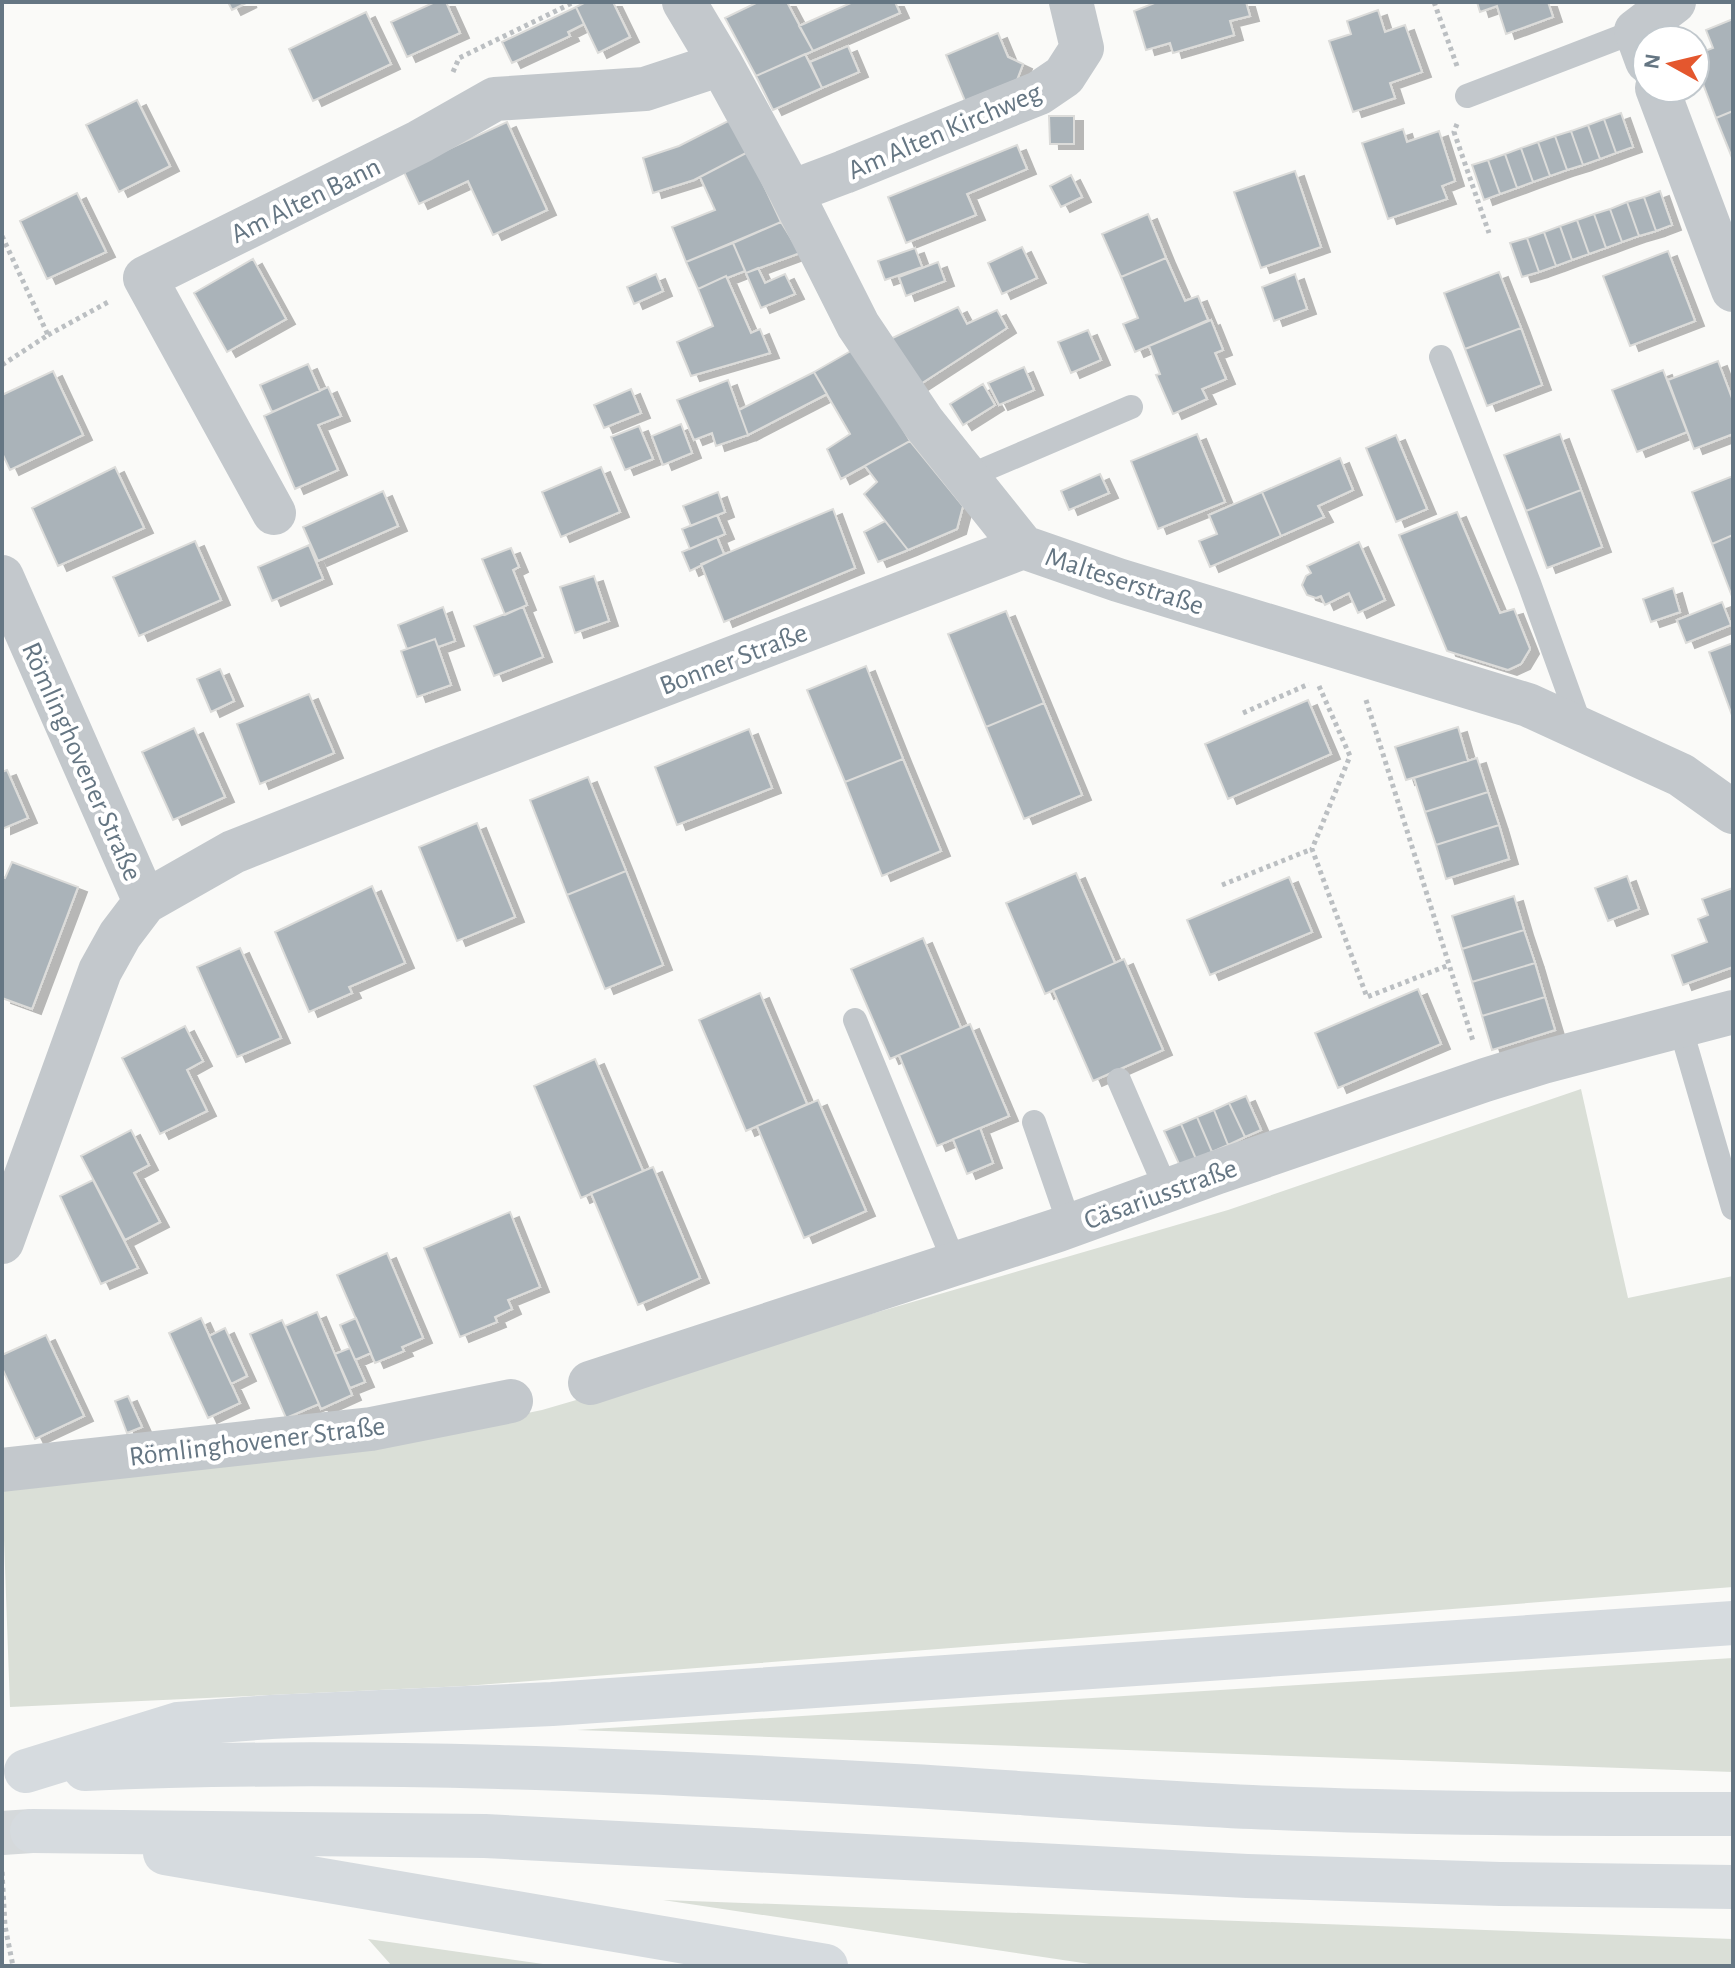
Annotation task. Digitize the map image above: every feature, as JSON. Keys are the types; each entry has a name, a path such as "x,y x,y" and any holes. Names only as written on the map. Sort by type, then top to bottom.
{"highway":[{"path":"1733,1623 567,1703 178,1724 26,1771 270,1764 488,1766 909,1786 1251,1807 1503,1814 1733,1814"},
{"path":"826,1966 32,1831 485,1836 1247,1876 1733,1887"}],"street":[{"name":"Malteserstraße","path":"684,2 791,192 858,325 923,422 1023,547 1118,580 1528,705 1681,775 1733,812"},
{"name":"Am Alten Kirchweg","path":"791,192 1039,93 1064,76 1082,48 1071,2"},
{"path":"1658,24 1674,2"},
{"name":"Am Alten Bann","path":"145,278 419,142 495,99 645,89 721,64"},
{"path":"1663,104 1733,290"},
{"path":"145,278 274,513"},
{"name":"Bonner Straße","path":"443,769 1023,547"},
{"name":"Römlinghovener Straße","path":"2,577 145,902"},
{"name":"Römlinghovener Straße","path":"2,1242 100,971 120,935 145,902 233,852 443,769"},
{"name":"Cäsariusstraße","path":"590,1383 1070,1226 1485,1080 1733,1012"},
{"name":"Römlinghovener Straße","path":"2,1470 371,1429 511,1401"}],"lane":[{"path":"1467,96 1631,49"},
{"path":"1441,357 1529,583 1582,730"},
{"path":"967,477 1131,407"},
{"path":"855,1020 955,1264"},
{"path":"1680,1026 1733,1208"},
{"path":"1119,1080 1167,1191"},
{"path":"1034,1122 1070,1226"}],"path":[{"path":"1434,2 1467,96 1454,132 1489,233"},
{"path":"2,236 48,335"},
{"path":"2,365 145,278"},
{"path":"1350,649 1485,1080"},
{"path":"1243,713 1317,680 1350,756 1312,849 1367,997 1449,965"},
{"path":"1222,885 1312,849"},
{"path":"2,1872 5,1926 13,1966"}],"shaded area":[{"path":"1581,1089 1628,1298 1733,1276 1733,1587 465,1686 10,1707 2,1484 411,1437 542,1410 1228,1210"},
{"path":"1733,1658 1733,1772 577,1730"},
{"path":"663,1900 1733,1939 1733,1966 1103,1966"},
{"path":"368,1939 557,1966 392,1966"}],"building":[{"path":"228,2 248,2 232,10"},
{"path":"435,2 446,2 460,33 407,57 391,22"},
{"path":"586,2 613,2 630,37 598,53 576,7"},
{"path":"758,2 787,2 813,51 756,76 725,18"},
{"path":"853,2 895,2 900,13 813,51 799,26"},
{"path":"1157,2 1246,2 1250,16 1230,21 1234,35 1173,53 1170,43 1146,50 1134,11"},
{"path":"1477,2 1548,2 1553,17 1506,34 1497,6 1480,12"},
{"path":"576,7 584,24 568,32 570,36 512,63 502,42"},
{"path":"1378,10 1385,32 1405,25 1422,72 1390,83 1395,98 1353,112 1329,41 1351,34 1347,21"},
{"path":"366,12 391,64 313,101 289,49"},
{"path":"1733,19 1733,111 1716,118 1711,104 1711,28"},
{"path":"998,33 1008,57 1023,64 1017,80 965,101 946,55"},
{"path":"848,46 859,72 822,88 810,62"},
{"path":"805,54 822,88 773,110 756,76"},
{"path":"137,100 170,166 119,192 86,125"},
{"path":"1733,111 1733,160 1716,118"},
{"path":"1621,113 1633,147 1616,153 1604,119"},
{"path":"1049,116 1074,116 1074,144 1050,144"},
{"path":"732,119 748,152 694,180 653,193 643,158 679,146"},
{"path":"1604,119 1616,153 1600,159 1588,125"},
{"path":"507,122 547,210 493,235 468,181 419,204 403,170"},
{"path":"1588,125 1600,159 1583,165 1571,131"},
{"path":"1403,129 1407,142 1439,131 1455,181 1442,186 1447,199 1388,219 1362,143"},
{"path":"1571,131 1583,165 1567,170 1555,136"},
{"path":"1555,136 1567,170 1550,176 1538,142"},
{"path":"1538,142 1550,176 1533,182 1521,148"},
{"path":"1017,145 1027,169 967,194 976,215 906,243 888,197"},
{"path":"1521,148 1533,182 1517,188 1505,154"},
{"path":"748,152 781,222 686,262 672,227 715,210 700,177"},
{"path":"1505,154 1517,188 1500,194 1488,160"},
{"path":"1488,160 1500,194 1484,200 1472,165"},
{"path":"1295,171 1321,247 1261,268 1234,192"},
{"path":"1071,175 1082,197 1061,207 1050,186"},
{"path":"1660,191 1672,225 1656,231 1644,197"},
{"path":"77,193 106,252 47,279 20,221"},
{"path":"1644,197 1656,231 1639,236 1627,202"},
{"path":"1627,202 1639,236 1622,242 1610,209"},
{"path":"1610,209 1622,242 1606,248 1594,214"},
{"path":"1148,214 1166,258 1121,277 1102,234"},
{"path":"1594,214 1606,248 1589,254 1577,220"},
{"path":"1577,220 1589,254 1572,260 1560,226"},
{"path":"781,222 800,253 746,273 733,243"},
{"path":"1560,226 1572,260 1556,266 1544,232"},
{"path":"1544,232 1556,266 1539,272 1527,238"},
{"path":"1527,238 1539,272 1522,277 1510,243"},
{"path":"733,243 745,271 698,289 686,262"},
{"path":"1022,247 1037,278 1002,294 988,263"},
{"path":"915,248 922,267 885,280 878,261"},
{"path":"1668,251 1695,321 1630,346 1603,276"},
{"path":"1166,258 1185,301 1198,296 1208,320 1135,352 1123,324 1138,318 1121,277"},
{"path":"253,259 286,319 227,352 194,293"},
{"path":"938,262 945,281 906,296 899,277"},
{"path":"758,268 765,283 785,274 795,294 761,308 746,273"},
{"path":"1499,272 1521,328 1465,349 1444,293"},
{"path":"656,274 663,291 634,304 627,287"},
{"path":"1295,274 1307,309 1274,321 1262,287"},
{"path":"726,276 751,333 760,329 770,353 691,376 677,342 713,326 698,289"},
{"path":"958,307 967,324 997,310 1007,328 916,387 884,342"},
{"path":"1211,320 1223,350 1215,353 1226,379 1202,389 1207,399 1173,414 1156,375 1160,374 1149,346"},
{"path":"1521,328 1542,385 1487,406 1465,349"},
{"path":"1088,330 1101,360 1071,373 1058,342"},
{"path":"856,348 910,441 841,479 827,449 850,434 814,372"},
{"path":"1718,361 1733,401 1733,434 1694,449 1668,380"},
{"path":"308,364 320,391 272,412 260,385"},
{"path":"1024,367 1034,390 999,405 988,383"},
{"path":"1663,370 1687,432 1637,452 1612,390"},
{"path":"53,371 83,435 10,470 2,453 2,395"},
{"path":"814,372 827,394 748,435 739,410"},
{"path":"728,380 748,435 716,446 712,433 694,440 677,400"},
{"path":"983,384 995,405 963,425 950,404"},
{"path":"328,387 341,416 318,425 338,470 295,489 264,416"},
{"path":"631,389 641,413 604,428 594,405"},
{"path":"681,424 692,453 663,465 652,436"},
{"path":"639,426 653,459 625,470 611,437"},
{"path":"1197,434 1225,502 1158,529 1131,461"},
{"path":"1560,434 1581,490 1526,511 1504,455"},
{"path":"1396,435 1427,509 1396,522 1366,448"},
{"path":"910,441 963,506 957,529 908,550 864,494 877,482 865,466"},
{"path":"1340,458 1353,490 1318,506 1324,517 1281,536 1262,492"},
{"path":"115,467 144,528 58,566 32,508"},
{"path":"601,467 620,512 561,537 542,492"},
{"path":"1100,474 1109,493 1069,510 1061,491"},
{"path":"1733,476 1733,535 1712,544 1692,492"},
{"path":"1581,490 1602,547 1547,568 1526,511"},
{"path":"383,491 398,526 318,561 303,527"},
{"path":"718,492 725,512 691,526 683,506"},
{"path":"1262,492 1281,536 1210,567 1199,541 1217,534 1209,515"},
{"path":"833,509 855,568 724,622 701,564"},
{"path":"1457,512 1500,613 1514,609 1530,649 1521,664 1508,670 1447,651 1399,535"},
{"path":"717,515 725,534 690,549 682,529"},
{"path":"885,521 908,550 878,562 864,532"},
{"path":"1733,535 1733,599 1712,544"},
{"path":"717,537 724,554 690,571 682,552"},
{"path":"195,541 221,600 139,636 113,577"},
{"path":"1359,542 1385,600 1358,613 1349,593 1325,605 1321,596 1307,595 1302,585 1311,573 1307,566"},
{"path":"309,545 323,579 272,601 258,567"},
{"path":"511,548 519,567 513,570 527,605 505,615 482,559"},
{"path":"594,576 609,621 575,633 560,587"},
{"path":"1673,588 1680,612 1651,622 1643,599"},
{"path":"1722,602 1731,625 1686,643 1677,620"},
{"path":"443,607 455,641 438,647 435,639 407,649 398,625"},
{"path":"523,607 543,657 494,676 474,626"},
{"path":"1006,611 1044,703 986,727 948,634"},
{"path":"435,639 451,685 417,697 401,651"},
{"path":"1733,643 1733,718 1709,652"},
{"path":"866,666 903,759 845,782 807,690"},
{"path":"220,669 234,701 211,712 197,679"},
{"path":"309,694 334,753 260,784 237,724"},
{"path":"1308,700 1331,754 1228,799 1205,744"},
{"path":"1044,703 1082,795 1024,819 986,727"},
{"path":"1458,727 1468,761 1406,780 1395,747"},
{"path":"194,728 225,797 173,820 142,752"},
{"path":"749,729 772,788 677,825 655,767"},
{"path":"1477,758 1488,792 1425,812 1414,778"},
{"path":"903,759 941,851 882,876 845,782"},
{"path":"7,770 28,818 2,829 2,772"},
{"path":"588,777 626,871 567,895 530,800"},
{"path":"1488,792 1499,825 1436,845 1425,812"},
{"path":"477,823 515,917 457,941 419,847"},
{"path":"1499,825 1509,859 1446,879 1436,845"},
{"path":"12,862 78,887 32,1009 2,998 2,877 5,878"},
{"path":"626,871 663,965 605,989 567,895"},
{"path":"1076,873 1115,963 1045,994 1006,903"},
{"path":"1627,876 1639,909 1608,921 1595,888"},
{"path":"1289,877 1312,932 1210,975 1187,920"},
{"path":"372,886 405,963 349,987 352,993 309,1012 275,932"},
{"path":"1733,888 1733,967 1683,985 1672,955 1707,942 1698,919 1708,915 1702,899"},
{"path":"1514,896 1524,930 1462,949 1452,916"},
{"path":"1524,930 1535,963 1472,982 1462,949"},
{"path":"923,938 961,1028 890,1059 851,969"},
{"path":"240,948 281,1038 237,1057 197,967"},
{"path":"1124,959 1163,1050 1093,1081 1053,990"},
{"path":"1535,963 1545,997 1482,1016 1472,982"},
{"path":"1418,989 1441,1044 1338,1088 1315,1033"},
{"path":"760,993 807,1104 746,1131 699,1020"},
{"path":"1545,997 1555,1030 1492,1050 1482,1016"},
{"path":"970,1024 1009,1116 937,1146 899,1055"},
{"path":"185,1026 203,1061 187,1070 207,1111 160,1134 122,1058"},
{"path":"595,1059 643,1171 581,1198 534,1086"},
{"path":"1246,1096 1261,1130 1245,1137 1229,1103"},
{"path":"818,1100 866,1211 804,1238 757,1126"},
{"path":"1229,1103 1245,1137 1228,1145 1214,1110"},
{"path":"1214,1110 1228,1145 1212,1152 1197,1117"},
{"path":"1197,1117 1212,1152 1196,1159 1181,1124"},
{"path":"1181,1124 1196,1159 1180,1166 1164,1131"},
{"path":"980,1128 993,1163 967,1174 953,1139"},
{"path":"131,1130 149,1165 134,1173 160,1222 125,1240 81,1156"},
{"path":"653,1167 700,1278 638,1305 591,1193"},
{"path":"93,1180 138,1268 101,1284 60,1196"},
{"path":"510,1212 540,1287 508,1300 512,1309 495,1317 497,1322 460,1337 424,1248"},
{"path":"387,1253 423,1338 402,1347 404,1351 375,1363 337,1275"},
{"path":"317,1312 352,1395 321,1409 285,1326"},
{"path":"201,1318 240,1403 208,1418 169,1333"},
{"path":"356,1318 371,1353 355,1360 340,1325"},
{"path":"282,1320 319,1404 286,1418 250,1334"},
{"path":"225,1328 247,1376 231,1384 209,1336"},
{"path":"46,1335 84,1416 35,1439 2,1368 2,1355"},
{"path":"350,1348 365,1382 350,1388 335,1354"},
{"path":"128,1396 142,1427 127,1433 115,1401"}],"tunnel":[{"path":"2,1833 32,1831"}]}
